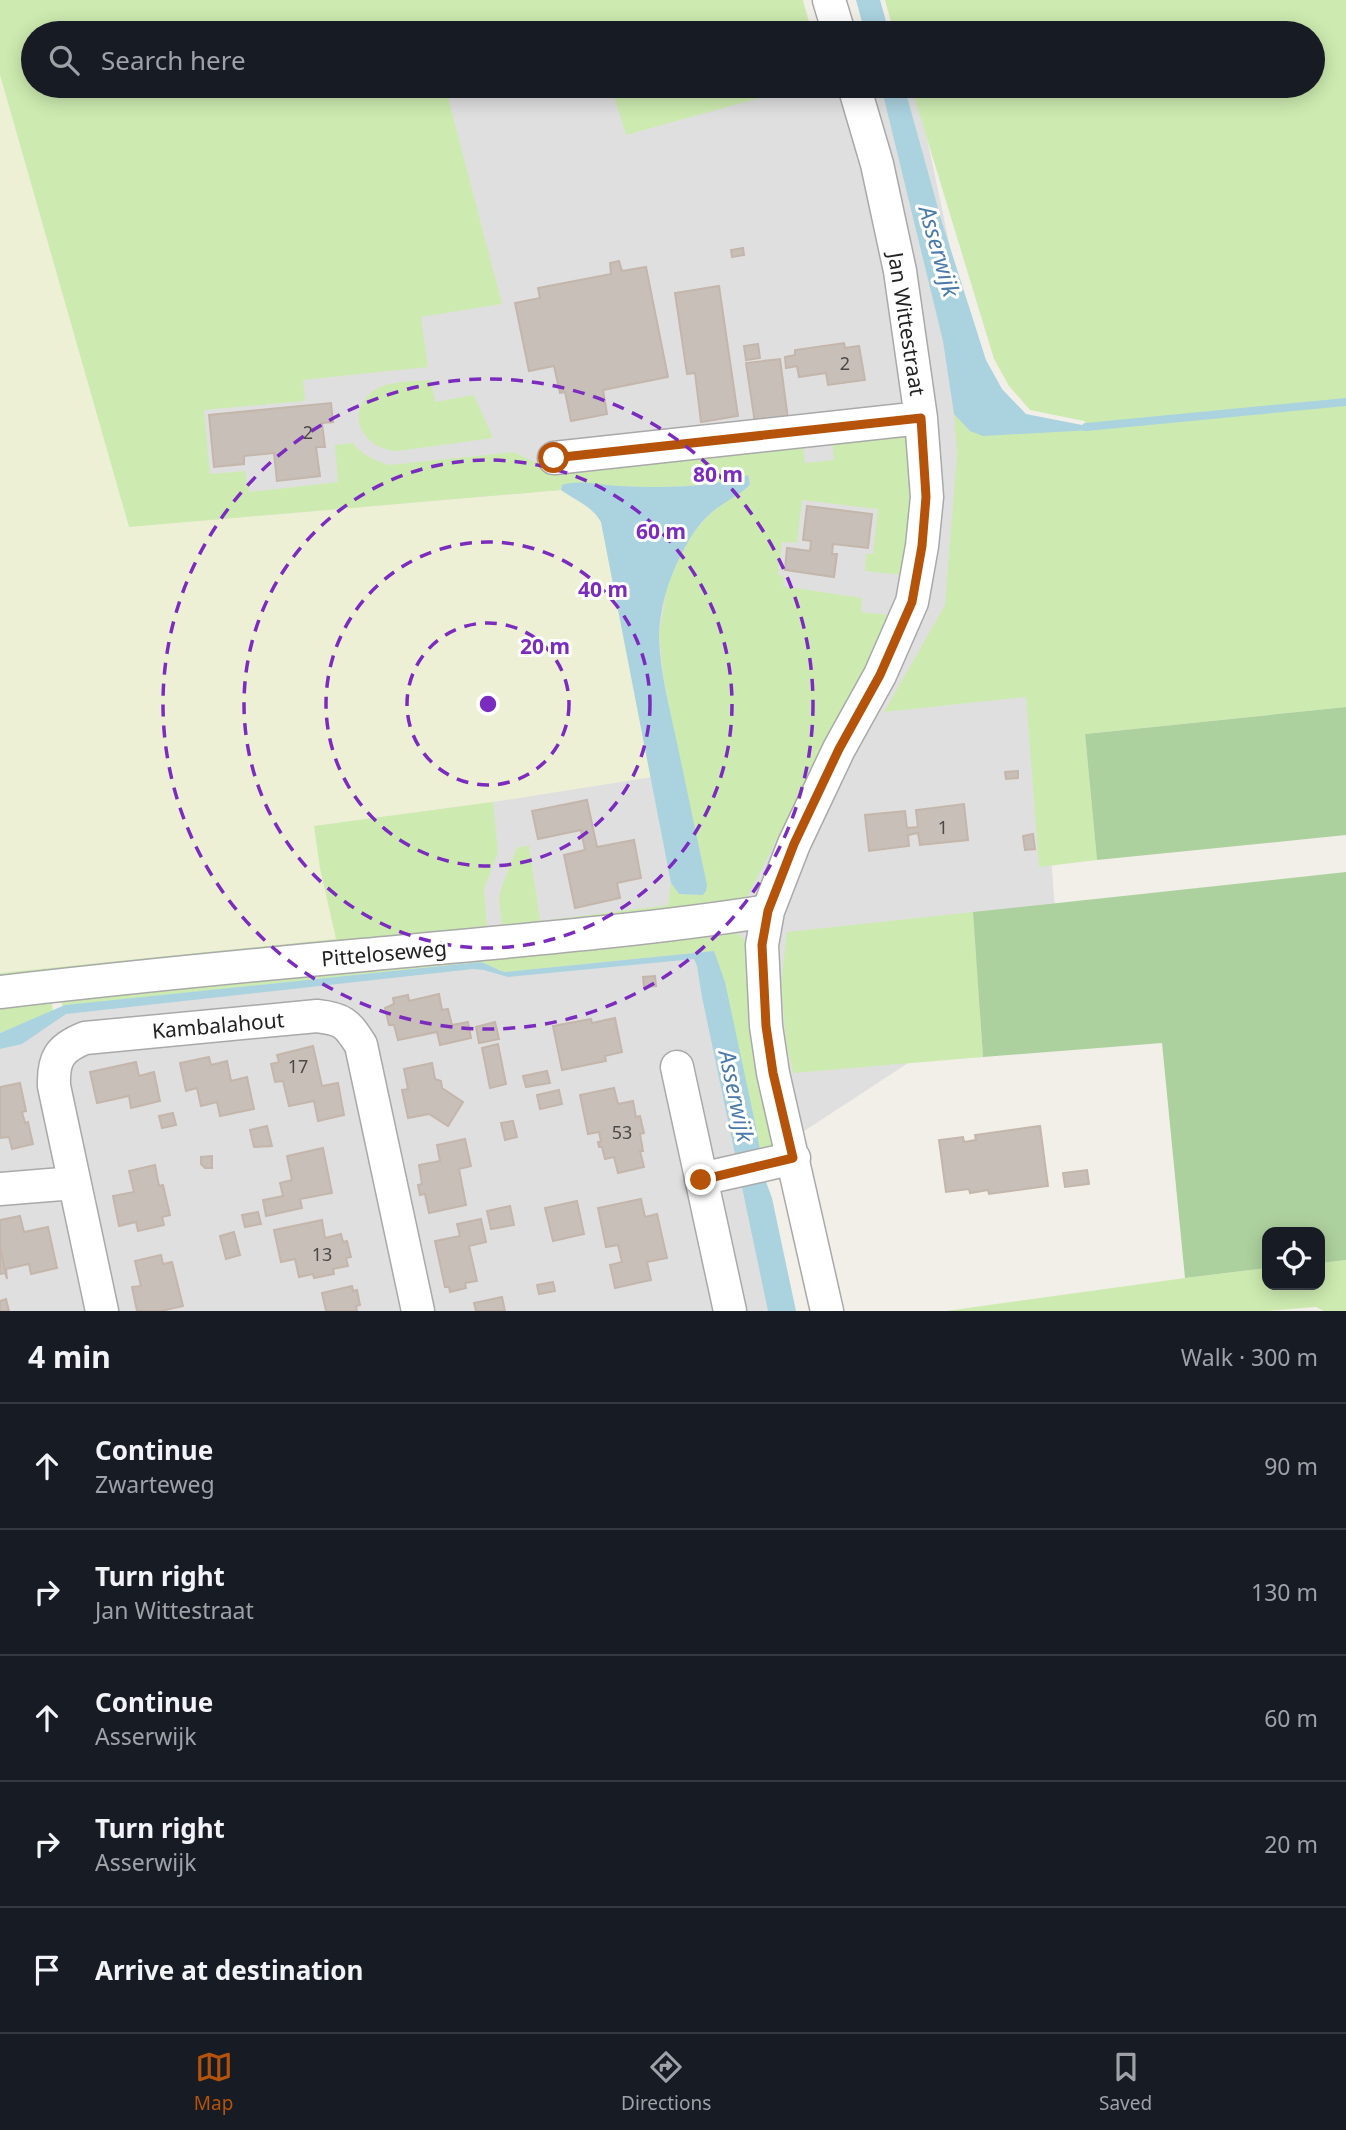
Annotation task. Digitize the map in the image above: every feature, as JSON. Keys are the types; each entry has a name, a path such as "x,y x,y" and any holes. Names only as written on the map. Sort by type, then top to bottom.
{"street":[{"path":"830,0 836,21"},
{"name":"Jan Wittestraat","path":"768,911 794,844 839,749 880,675 912,602 922,546 926,497 921,418 900,271 877,164 858,98"},
{"path":"554,458 921,418"},
{"path":"768,911 762,945 766,1026 784,1161 827,1311"},
{"name":"Pitteloseweg","path":"0,992 235,966 508,941 768,911"},
{"name":"Kambalahout","path":"103,1311 53,1078 58,1058 67,1045 85,1038 317,1016 337,1019 351,1030 361,1045 418,1311"},
{"path":"677,1067 714,1177 730,1311"},
{"path":"714,1177 784,1161"},
{"path":"0,1189 74,1183"}],"shaded area":[{"path":"378,98 919,98 1036,654 1059,964 751,1166 781,1311 0,1311 0,1044 72,1008 310,982 163,354"}],"green space":[{"path":"0,0 803,0 809,21 21,21 21,98 448,98 502,304 421,317 428,367 303,380 305,401 204,410 210,474 245,471 249,492 338,482 335,445 353,443 365,454 389,465 514,452 549,466 802,438 805,463 834,460 831,435 900,433 908,439 917,496 902,575 865,571 866,554 873,554 878,509 802,500 797,543 782,542 778,575 784,576 783,586 862,598 861,612 888,615 862,682 828,738 749,894 737,906 502,927 499,897 517,848 529,845 540,921 668,905 671,883 679,894 703,895 663,673 659,635 667,587 680,556 696,529 711,513 734,495 747,489 750,484 748,475 686,486 570,484 562,485 561,490 129,527 0,75"},
{"path":"885,0 1346,0 1346,707 1085,734 1097,860 1039,867 1026,697 884,712 945,605 957,454 954,414 970,431 1092,430 1084,421 1030,410 1009,386 994,359 915,98 1325,98 1325,21 891,21"},
{"path":"0,75 129,527 561,490 595,512 601,522 652,777 315,826 320,868 337,939 0,973"},
{"path":"615,98 760,98 626,135"},
{"path":"431,380 435,402 474,395 493,438 398,451 376,445 367,438 359,420 359,410 372,392 393,383"},
{"path":"1346,707 1346,835 1097,860 1085,734"},
{"path":"493,802 498,852 484,889 487,928 0,986 0,973 336,939 320,868 314,826"},
{"path":"1346,872 1346,1260 1325,1262 1325,1227 1262,1227 1262,1269 1185,1278 1162,1043 983,1057 973,912"},
{"path":"973,912 983,1057 793,1073 786,1042 781,985 787,932"},
{"path":"731,928 749,947 780,1149 761,1156 714,951 505,972 480,962 62,1006 62,998"},
{"path":"0,997 51,1000 53,1011 0,1033"},
{"path":"1346,1260 1346,1311 1324,1311 1316,1307 1267,1311 946,1311 1262,1269 1262,1290 1325,1290 1325,1262"}],"water":[{"path":"856,0 880,0 886,21 862,21"},
{"name":"Asserwijk","path":"884,98 907,98 941,219 986,360 1002,389 1026,414 1082,425 1093,430 983,436 970,431 954,414 943,341"},
{"path":"748,475 750,484 712,512 691,538 672,575 661,617 659,638 663,678 707,885 703,895 679,894 671,883 601,522 588,507 561,490 562,485 577,483 637,487 685,486"},
{"name":"Asserwijk","path":"714,951 725,982 765,1179 772,1198 796,1311 768,1311 694,959 508,977 473,969 66,1014 22,1044 0,1049 0,1033 65,1005 480,962 505,972"}],"building":[{"path":"743,248 744,255 732,257 731,250"},
{"path":"619,261 622,271 646,267 668,377 603,390 607,414 571,421 565,392 560,393 554,366 529,371 515,303 540,298 538,288 611,274 610,263"},
{"path":"719,286 738,416 701,422 695,373 687,374 675,293"},
{"path":"844,343 845,348 859,346 865,380 828,385 826,373 799,377 797,366 786,368 785,357 795,355 795,350"},
{"path":"758,344 760,358 746,360 744,346"},
{"path":"780,359 788,419 755,423 746,363"},
{"path":"331,403 333,422 322,423 325,447 316,447 320,476 277,481 274,453 244,456 244,464 214,467 209,415"},
{"path":"807,506 872,514 868,548 833,544 832,554 837,554 834,577 785,570 787,548 810,551 811,541 803,540"},
{"path":"1018,771 1018,778 1006,779 1005,772"},
{"path":"587,800 597,847 634,840 641,878 617,883 620,898 575,908 564,855 585,850 581,830 538,839 532,811"},
{"path":"964,804 968,840 920,845 918,833 908,835 909,846 869,851 865,815 905,811 907,828 918,827 916,810"},
{"path":"1033,834 1035,849 1025,850 1023,836"},
{"path":"655,976 656,986 644,987 643,977"},
{"path":"439,994 442,1010 448,1009 452,1025 468,1022 471,1038 440,1045 437,1032 398,1040 394,1025 389,1025 385,1008 394,1004 393,998 408,995 409,1001"},
{"path":"615,1018 622,1052 605,1056 606,1061 562,1070 553,1026"},
{"path":"495,1022 499,1039 479,1043 476,1027"},
{"path":"498,1044 506,1084 490,1088 482,1048"},
{"path":"313,1046 322,1086 338,1083 344,1115 318,1121 314,1101 289,1106 283,1081 275,1082 271,1064 279,1062 277,1055"},
{"path":"209,1057 211,1065 227,1061 231,1081 247,1077 254,1109 220,1116 217,1102 201,1106 197,1088 186,1091 180,1063"},
{"path":"136,1062 139,1076 154,1072 160,1101 131,1108 129,1096 97,1103 90,1072"},
{"path":"432,1063 435,1079 441,1081 442,1088 463,1102 448,1126 429,1114 408,1118 402,1090 408,1089 404,1069"},
{"path":"547,1071 550,1083 526,1087 523,1076"},
{"path":"20,1083 26,1111 22,1112 25,1123 28,1122 33,1144 12,1149 9,1137 0,1138 0,1087"},
{"path":"614,1088 618,1104 633,1101 636,1117 640,1116 644,1133 640,1134 643,1151 640,1151 644,1167 618,1173 614,1157 605,1159 602,1147 599,1147 599,1132 588,1134 580,1095"},
{"path":"559,1090 562,1104 540,1109 537,1095"},
{"path":"173,1113 176,1125 162,1128 159,1116"},
{"path":"513,1121 517,1137 505,1140 501,1123"},
{"path":"267,1126 272,1146 254,1147 250,1130"},
{"path":"1040,1126 1048,1186 989,1194 988,1190 970,1193 969,1189 946,1192 939,1140 963,1137 964,1142 976,1140 975,1135"},
{"path":"465,1139 471,1166 459,1169 466,1205 429,1213 425,1194 420,1195 418,1185 422,1184 419,1165 440,1161 437,1145"},
{"path":"323,1148 332,1193 300,1199 302,1208 266,1216 263,1200 283,1196 280,1183 292,1180 287,1156"},
{"path":"212,1156 212,1168 205,1168 201,1164 201,1157"},
{"path":"155,1165 159,1186 163,1185 170,1215 162,1217 164,1225 138,1231 136,1222 119,1226 113,1196 134,1192 129,1171"},
{"path":"1087,1170 1089,1184 1065,1187 1063,1173"},
{"path":"641,1199 645,1217 657,1214 667,1258 647,1262 651,1280 615,1288 610,1265 622,1262 618,1245 606,1247 598,1208"},
{"path":"577,1201 584,1234 553,1241 545,1208"},
{"path":"510,1206 514,1225 491,1229 487,1211"},
{"path":"258,1212 261,1224 245,1227 242,1215"},
{"path":"20,1216 24,1232 48,1227 57,1268 31,1274 29,1264 6,1269 7,1279 0,1247 0,1220"},
{"path":"481,1219 486,1242 469,1246 477,1281 465,1283 466,1288 450,1292 449,1287 445,1287 435,1241 460,1236 457,1224"},
{"path":"322,1220 325,1238 341,1234 343,1242 347,1241 351,1257 346,1258 348,1266 333,1269 334,1274 314,1278 313,1274 299,1277 295,1259 281,1262 274,1230"},
{"path":"234,1232 240,1255 226,1259 220,1236"},
{"path":"0,1247 7,1279 5,1273 0,1274"},
{"path":"161,1255 163,1264 172,1262 183,1306 161,1311 137,1311 132,1287 141,1286 135,1261"},
{"path":"553,1282 555,1291 539,1294 537,1285"},
{"path":"352,1286 353,1291 357,1290 360,1305 356,1306 357,1311 326,1311 322,1293"},
{"path":"502,1297 505,1311 476,1311 474,1303"},
{"path":"6,1299 9,1311 0,1311 0,1301"}],"waterway":[{"path":"1086,427 1346,402"}],"route":[{"path":"554,458 921,418 926,497 922,546 912,602 880,675 839,749 794,844 768,911 762,945 766,1026 773,1073 793,1158 701,1180"}]}
